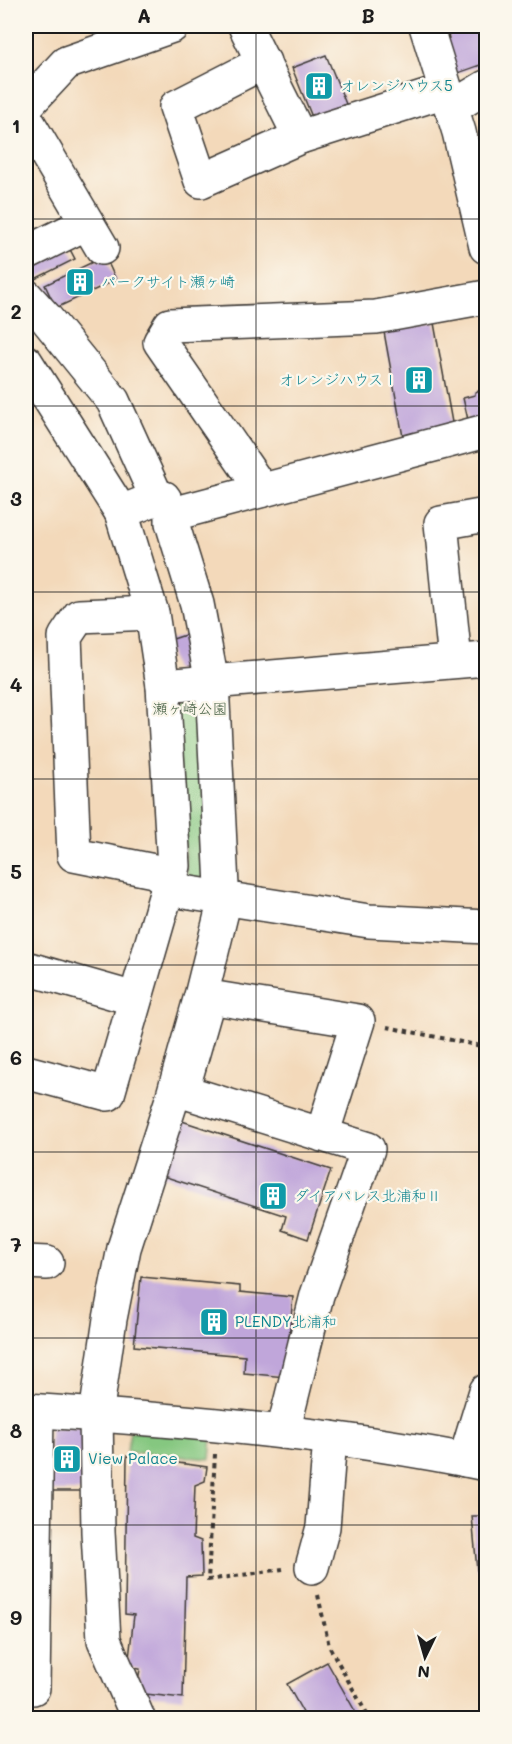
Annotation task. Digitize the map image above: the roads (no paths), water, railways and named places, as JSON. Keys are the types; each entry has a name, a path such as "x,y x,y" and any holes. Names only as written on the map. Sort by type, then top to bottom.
{"street":[{"path":"26,106 66,63 172,26"},
{"path":"245,26 300,137"},
{"path":"426,26 459,132 486,247"},
{"path":"264,62 176,107 201,182 300,137 448,100 486,87"},
{"path":"26,119 95,236 26,253"},
{"path":"26,296 113,401 165,505 197,604 212,682 223,907 172,1099 124,1248 110,1319 96,1415 98,1532 104,1640 138,1719"},
{"path":"262,490 160,342 170,325 376,317 486,297"},
{"path":"26,305 41,323 26,352"},
{"path":"26,362 121,512 152,613 163,686 174,867 108,1094 26,1072"},
{"path":"165,505 173,514 486,431"},
{"path":"121,512 165,505"},
{"path":"163,686 471,660 441,523 486,515"},
{"path":"152,613 79,616 65,637 74,855 154,871 184,892 369,921 486,927"},
{"path":"26,968 135,999"},
{"path":"283,1432 317,1295 368,1149 322,1135 182,1091 210,997 358,1021 322,1135"},
{"path":"33,1688 31,1411 283,1432 476,1462 486,1391"},
{"path":"312,1567 323,1527 330,1438"}],"place":[{"name":"オレンジハウス5","path":"319,86"},
{"name":"パークサイト瀬ヶ崎","path":"80,282"},
{"name":"オレンジハウスⅠ","path":"419,380"},
{"name":"ダイアパレス北浦和Ⅱ","path":"273,1196"},
{"name":"PLENDY北浦和","path":"214,1322"},
{"name":"View Palace","path":"67,1459"}],"park label":[{"name":"瀬ヶ崎公園","path":"190,709"}]}
